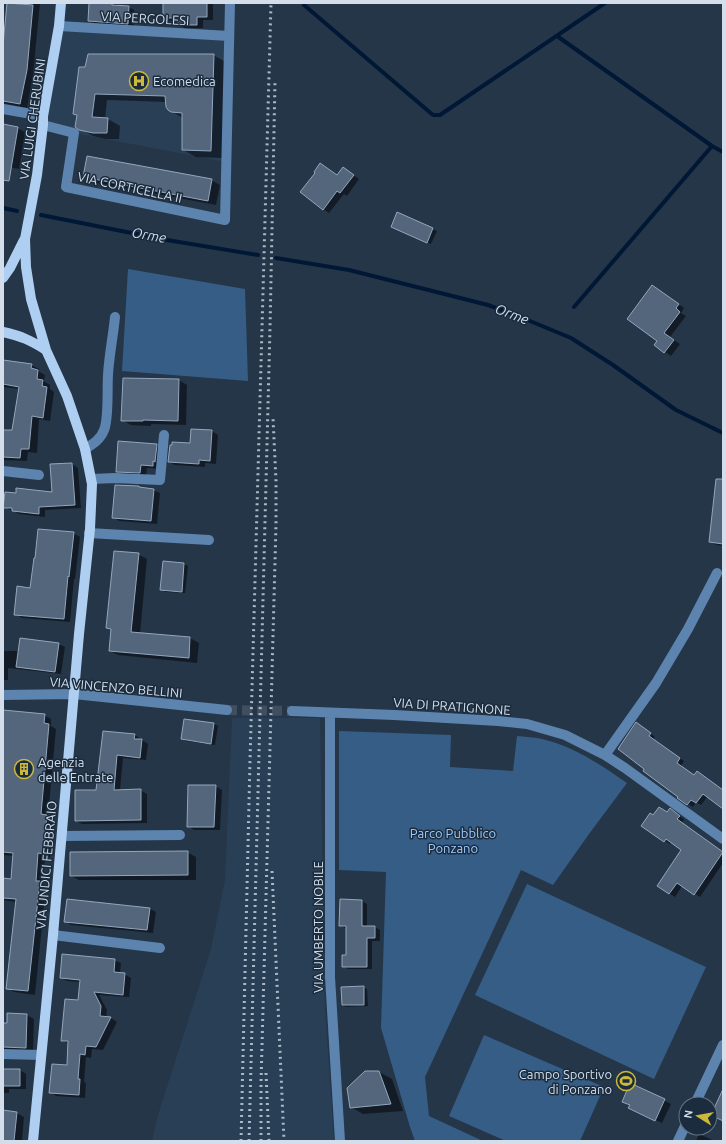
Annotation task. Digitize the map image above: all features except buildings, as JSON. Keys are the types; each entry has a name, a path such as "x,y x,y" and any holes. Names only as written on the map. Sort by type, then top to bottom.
{"main road":[{"name":"VIA LUIGI CHERUBINI","path":"25,239 37,176 43,121 59,26 61,3"},
{"path":"3,278 25,239"},
{"name":"VIA UNDICI FEBBRAIO","path":"25,239 26,267 31,300 46,350 67,396 85,449 92,484 62,836 33,1141"},
{"path":"3,332 28,339 46,350"}],"street":[{"path":"229,36 230,3"},
{"name":"VIA PERGOLESI","path":"59,26 229,36"},
{"name":"VIA CORTICELLA II","path":"43,121 74,132 66,187 225,220 229,36"},
{"path":"3,109 43,121"},
{"path":"85,449 100,438 105,429 107,417 108,374 115,318"},
{"path":"91,479 115,478 160,480 164,435"},
{"path":"3,471 39,475"},
{"path":"89,533 210,540"},
{"path":"605,755 656,683 688,629 717,573"},
{"name":"VIA VINCENZO BELLINI","path":"3,695 74,694 227,710"},
{"name":"VIA DI PRATIGNONE","path":"292,712 467,719 527,724 565,735 605,755 625,768 723,839"},
{"name":"VIA UMBERTO NOBILE","path":"330,713 330,977 340,1141"},
{"path":"62,836 180,835"},
{"path":"53,935 160,948"},
{"path":"699,1096 723,1045"},
{"path":"3,1054 41,1055"}],"shaded area":[{"name":"Ecomedica","path":"59,26 229,36 226,162 84,135 43,125"},
{"path":"232,718 320,718 325,1008 334,1141 152,1141 158,1115 211,949 225,880"}],"green space":[{"path":"128,269 245,289 248,381 122,371"},
{"name":"Parco Pubblico Ponzano","path":"339,731 451,735 450,767 513,771 517,736 539,738 576,751 627,783 553,885 521,870 425,1077 429,1116 483,1141 415,1141 410,1127 381,1028 386,872 339,870"},
{"path":"527,884 706,967 654,1079 475,995"},
{"path":"484,1035 604,1087 580,1141 506,1141 449,1116"}],"waterway":[{"path":"304,5 433,115 440,115 605,3"},
{"path":"557,36 712,146 723,152"},
{"path":"574,307 712,146"},
{"name":"Orme","path":"3,208 17,211"},
{"name":"Orme","path":"41,215 167,240 258,255"},
{"name":"Orme","path":"276,258 349,270 488,305 518,316 571,338 613,365 676,410 723,433"}],"tunnel":[{"path":"227,710 292,711"}],"railway":[{"path":"241,1141 271,3"},
{"path":"249,1141 275,81"},
{"path":"261,1141 261,1083 276,524 276,481 273,418"},
{"path":"272,871 284,1141"},
{"path":"266,1073 269,1141"}],"place":[{"name":"Ecomedica","path":"139,81"},
{"name":"Agenzia delle Entrate","path":"24,769"},
{"name":"Campo Sportivo di Ponzano","path":"626,1081"}]}
